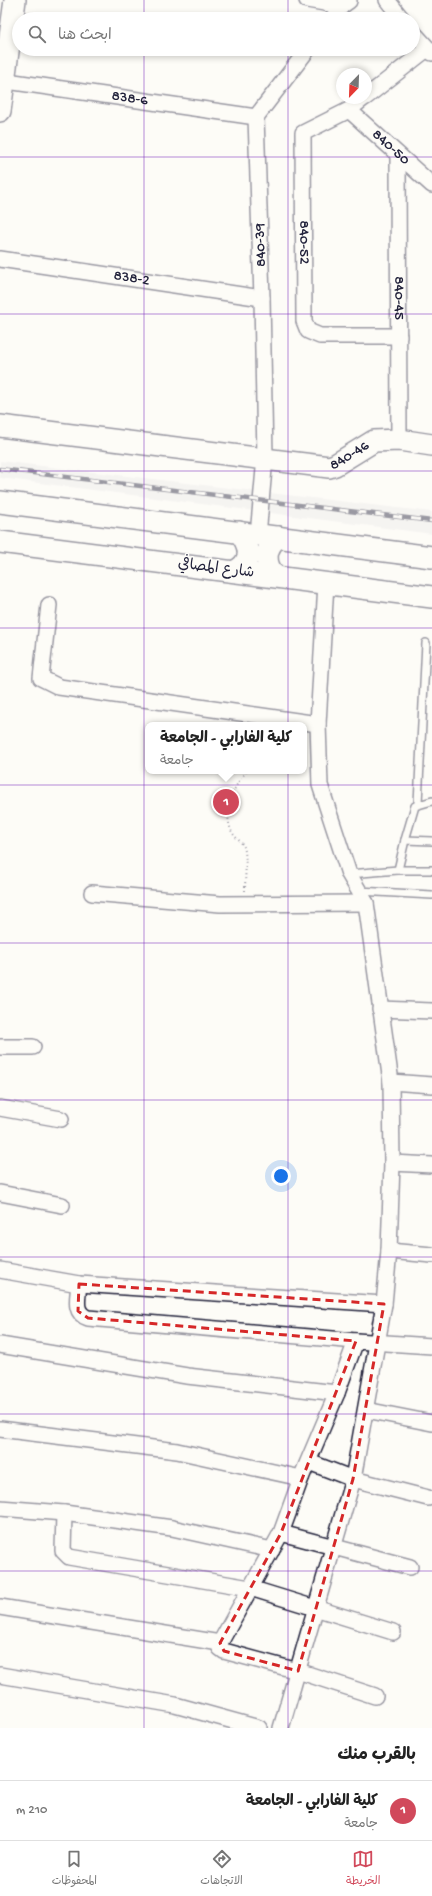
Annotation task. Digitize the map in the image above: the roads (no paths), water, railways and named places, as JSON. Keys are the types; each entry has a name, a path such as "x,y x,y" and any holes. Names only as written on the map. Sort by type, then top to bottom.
{"main road":[{"path":"13,12 15,0"},
{"path":"0,111 2,81 12,19"},
{"name":"840-46","path":"0,426 329,467 335,465 374,441 399,440 432,445"},
{"path":"0,502 432,557"},
{"path":"235,571 243,566 248,551 246,540 258,535"},
{"path":"258,535 271,543 267,558 269,570 275,576"},
{"name":"شارع المصافي","path":"0,542 432,597"}],"street":[{"path":"307,0 346,3"},
{"path":"387,0 396,12"},
{"path":"338,12 346,3"},
{"path":"420,40 429,51"},
{"name":"840-52","path":"372,92 429,51"},
{"path":"256,116 303,56"},
{"name":"838-6","path":"2,81 256,116"},
{"name":"840-52","path":"356,104 349,110 303,133 304,321 308,331 320,336 399,336"},
{"name":"840-50","path":"349,110 398,156 432,185"},
{"name":"840-39","path":"256,116 262,298 265,458 258,535"},
{"name":"840-45","path":"398,156 399,440"},
{"name":"838-2","path":"0,259 262,298"},
{"path":"281,1728 353,1479 384,1304 389,1252 392,1163 391,1082 362,897 349,874 320,785 318,724 326,583"},
{"path":"50,605 41,678 53,684 67,688 304,722"},
{"path":"307,722 318,724"},
{"path":"92,893 220,904 246,904 362,897"},
{"path":"380,1009 432,1011"},
{"path":"0,1046 33,1047"},
{"path":"391,1082 432,1085"},
{"path":"0,1108 61,1119"},
{"path":"392,1163 432,1165"},
{"path":"0,1193 62,1205"},
{"path":"389,1252 432,1255"},
{"path":"0,1270 79,1284 384,1304"},
{"path":"79,1284 78,1311 81,1316 88,1318 432,1346"},
{"path":"356,1341 309,1462 301,1478 281,1533 220,1643 220,1648 224,1651 298,1671 375,1696"},
{"path":"0,1345 187,1376 337,1392"},
{"path":"366,1410 432,1423"},
{"path":"0,1429 177,1452 301,1478"},
{"path":"309,1462 353,1479 428,1498"},
{"path":"0,1508 64,1513 172,1528 272,1550"},
{"path":"64,1513 63,1551 69,1557 250,1588 316,1607 393,1632"},
{"path":"281,1533 410,1567"},
{"path":"0,1607 220,1643"},
{"path":"0,1675 175,1705 259,1728"}],"lane":[{"path":"398,870 415,806 418,803 426,643"},
{"path":"418,803 432,801"},
{"path":"405,840 432,841"},
{"path":"349,874 398,870 432,870"},
{"path":"362,897 432,895"}],"railway":[{"path":"0,469 432,521"}],"place":[{"name":"كلية الفارابي - الجامعة","path":"226,802"}]}
